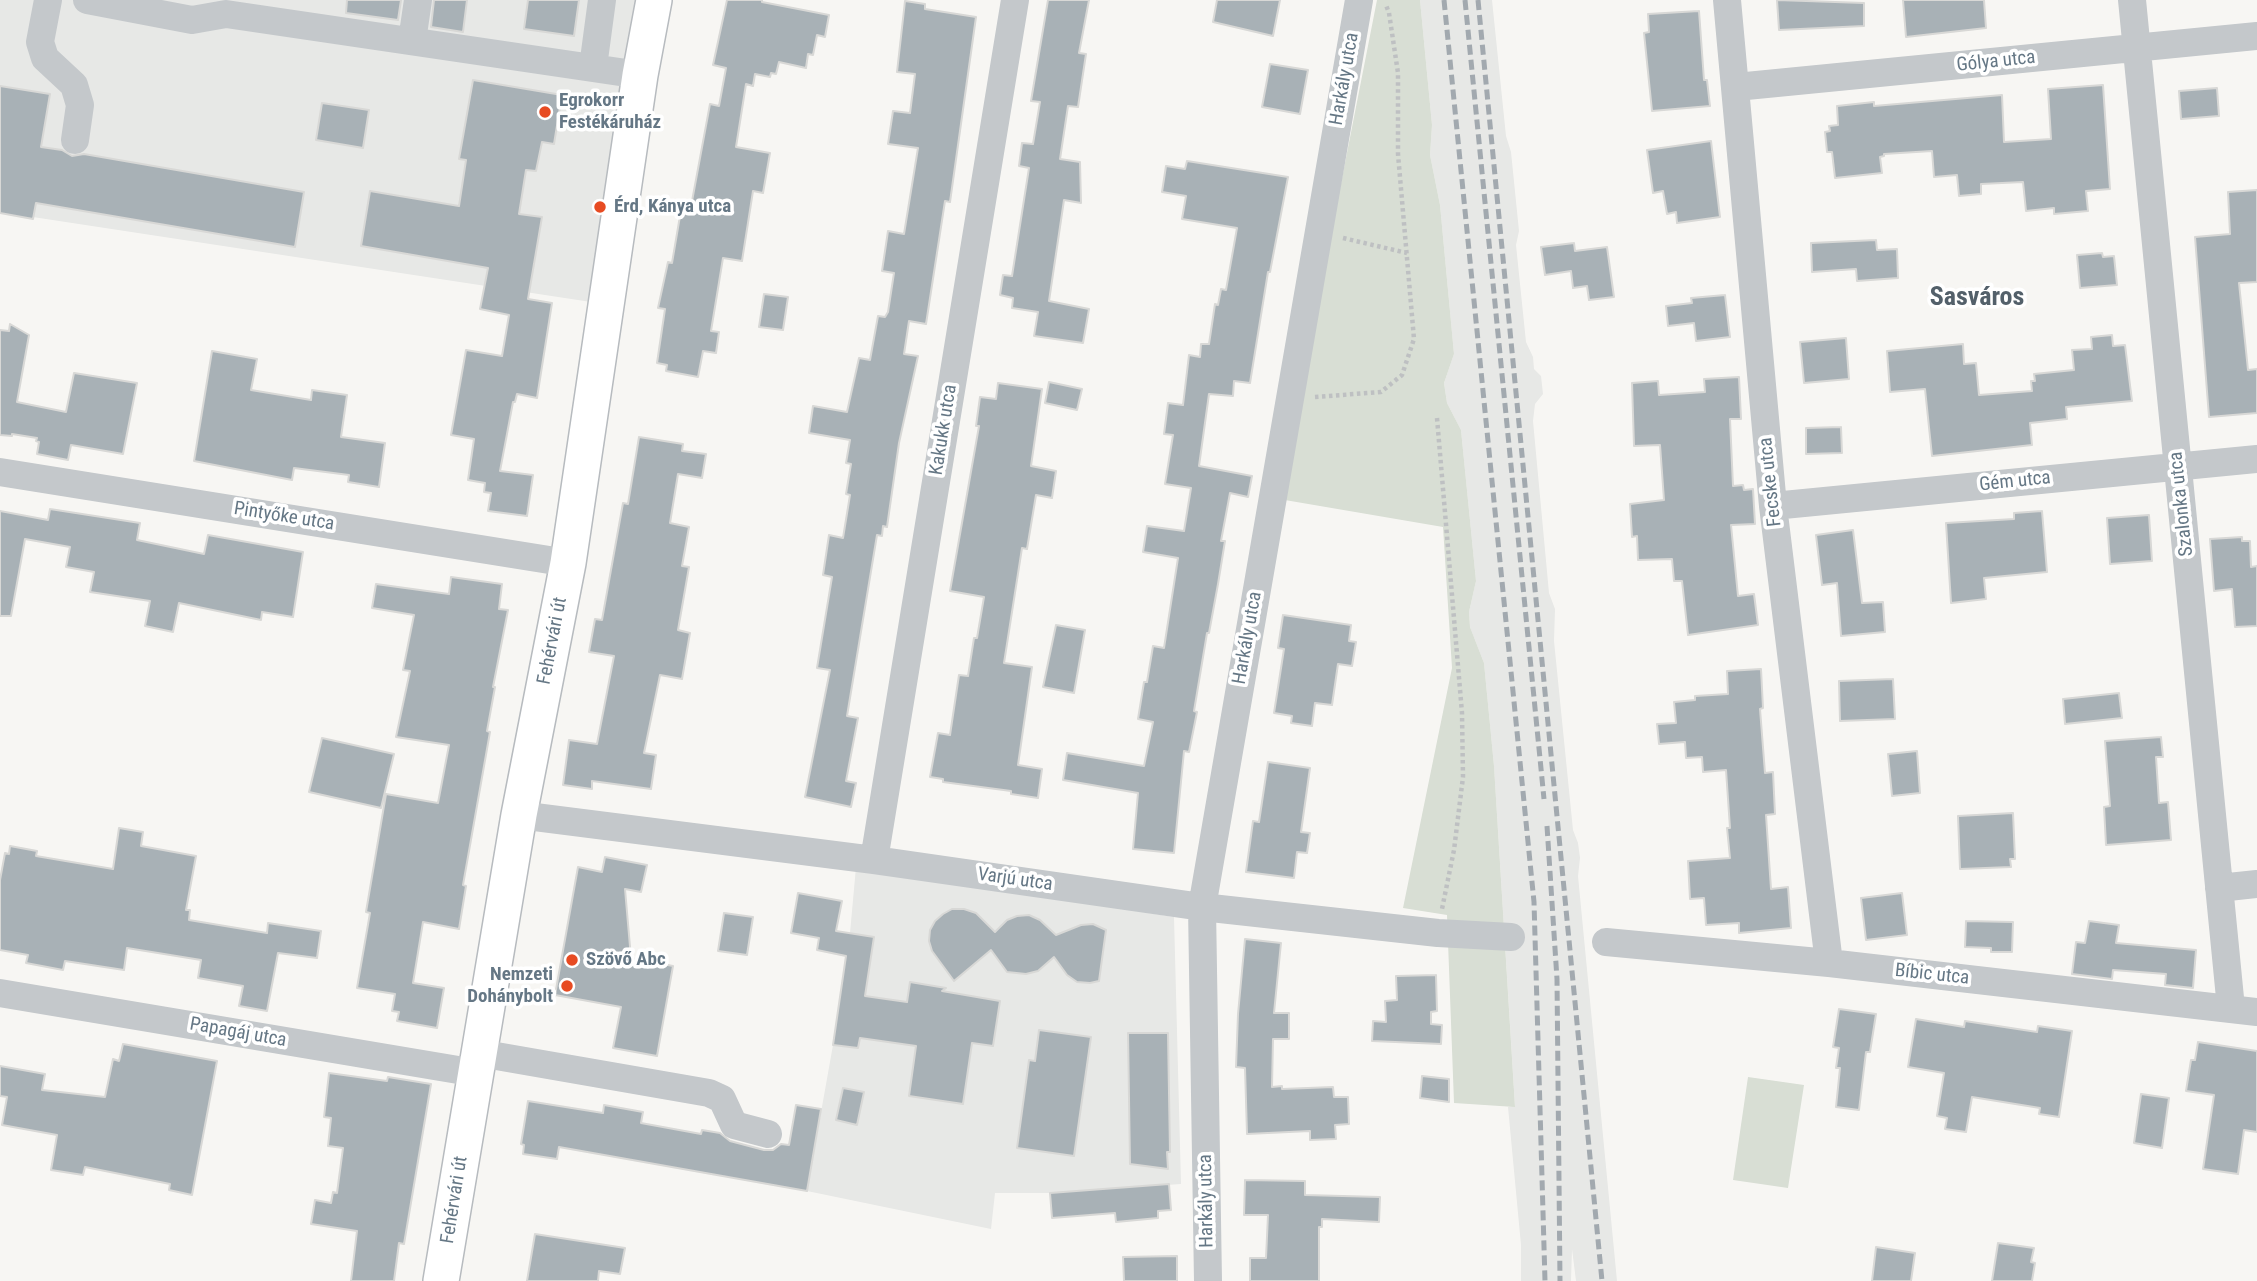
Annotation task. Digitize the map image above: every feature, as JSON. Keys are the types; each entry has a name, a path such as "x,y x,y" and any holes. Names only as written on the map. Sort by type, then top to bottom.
{"main road":[{"name":"Fehérvári út","path":"441,1281 519,815 568,563 640,75 654,0"}],"street":[{"path":"48,0 40,42 46,58 74,85 80,105 75,140"},
{"path":"86,0 192,20 226,14 640,75"},
{"path":"412,41 418,0"},
{"path":"593,67 602,0"},
{"name":"Kakukk utca","path":"874,860 1015,0"},
{"name":"Harkály utca","path":"1208,1281 1202,907 1359,0"},
{"name":"Fecske utca","path":"1727,0 1773,506 1829,963"},
{"name":"Szalonka utca","path":"2132,0 2219,888 2244,1010"},
{"name":"Gólya utca","path":"1736,87 2257,36"},
{"name":"Gém utca","path":"1773,506 2257,459"},
{"name":"Pintyőke utca","path":"0,472 568,563"},
{"name":"Varjú utca","path":"519,815 874,860 1202,907 1438,933 1511,937"},
{"path":"2219,888 2257,884"},
{"name":"Bíbic utca","path":"1606,942 1829,963 2244,1010"},
{"name":"Papagáj utca","path":"0,993 478,1063 709,1093 722,1099 734,1125 768,1134"}],"path":[{"path":"1290,399 1381,392 1402,375 1414,340 1398,154 1398,73 1389,13 1384,0"},
{"path":"1318,232 1407,253"},
{"path":"1437,418 1462,713 1463,777 1454,850 1438,933"}],"shaded area":[{"path":"0,0 636,0 591,302 0,212"},
{"path":"1377,0 1420,0 1432,125 1430,155 1440,205 1454,354 1444,383 1447,403 1461,430 1476,581 1469,612 1470,627 1484,663 1494,766 1515,1107 1454,1103 1447,915 1403,908 1452,668 1443,527 1279,499"},
{"path":"1420,0 1492,0 1519,231 1516,245 1526,342 1533,357 1534,369 1541,376 1543,394 1535,404 1533,421 1549,593 1555,609 1554,641 1573,830 1580,858 1578,876 1617,1281 1576,1281 1572,1249 1571,1281 1521,1281 1521,1245 1508,1107 1515,1106 1494,766 1484,663 1470,627 1469,612 1476,581 1461,430 1447,403 1444,383 1454,354 1440,205 1430,155 1432,125"},
{"path":"856,867 1174,917 1181,1184 1050,1193 995,1193 991,1229 807,1191 850,933"},
{"path":"1748,1077 1804,1085 1788,1188 1733,1180"}],"building":[{"path":"347,0 401,0 398,20 346,13"},
{"path":"434,0 467,0 463,32 431,27"},
{"path":"528,0 579,0 574,36 524,29"},
{"path":"727,0 762,0 829,15 825,37 817,35 813,55 808,54 806,68 779,62 776,74 771,73 770,77 755,74 753,86 746,84 736,147 770,153 763,193 753,191 742,261 723,258 711,331 719,332 716,353 703,351 698,377 666,371 667,365 657,363 665,309 658,308 668,262 672,263 681,210 690,212 710,104 719,106 726,68 713,65"},
{"path":"1048,0 1089,0 1079,53 1086,54 1078,107 1068,106 1060,159 1080,162 1081,203 1064,200 1049,301 1089,309 1083,343 1034,336 1038,312 1012,308 1013,298 1000,295 1003,275 1012,276 1029,168 1019,166 1022,143 1033,144 1040,102 1031,101"},
{"path":"1217,0 1280,0 1273,36 1213,22"},
{"path":"1777,0 1864,3 1864,26 1779,30"},
{"path":"1903,0 1984,0 1986,28 1906,37"},
{"path":"905,1 925,4 925,9 976,17 950,202 945,201 926,324 909,321 904,354 918,356 899,443 887,527 883,526 882,536 877,535 847,716 858,718 846,781 856,783 851,807 805,797 830,670 817,668 832,577 823,575 829,535 843,538 850,495 846,494 851,464 846,463 850,440 809,433 813,406 847,412 859,358 870,360 878,316 885,317 888,312 894,273 882,271 888,231 904,234 918,148 888,144 893,111 910,113 915,74 897,72"},
{"path":"1699,11 1704,80 1707,80 1710,106 1652,111 1644,33 1649,32 1648,14"},
{"path":"1270,64 1308,70 1300,114 1262,107"},
{"path":"473,80 562,95 554,144 542,142 536,171 526,170 519,214 542,217 528,299 552,303 537,398 517,394 513,402 500,471 533,475 527,516 488,511 491,493 484,492 485,483 468,480 474,439 451,435 466,350 502,356 509,315 480,309 488,268 361,246 370,191 459,206 466,160 459,159"},
{"path":"2103,85 2110,189 2086,191 2088,211 2054,214 2054,208 2026,211 2023,182 1981,184 1981,194 1959,196 1957,175 1934,177 1932,151 1884,154 1880,157 1882,173 1835,178 1832,152 1827,152 1825,132 1830,131 1829,126 1838,125 1837,106 1874,102 1874,106 2002,95 2004,142 2051,139 2048,89"},
{"path":"0,86 50,94 41,147 62,150 72,156 84,154 304,192 295,247 36,203 33,219 0,213"},
{"path":"2217,88 2219,116 2181,119 2179,91"},
{"path":"322,103 369,110 363,148 316,140"},
{"path":"1711,141 1720,217 1677,223 1676,212 1667,214 1663,191 1653,193 1647,150"},
{"path":"1187,161 1288,177 1268,272 1250,383 1234,381 1233,396 1209,394 1199,466 1252,476 1248,497 1230,493 1221,541 1225,541 1218,584 1194,711 1197,712 1189,752 1184,751 1174,853 1133,849 1138,793 1063,780 1067,753 1144,766 1153,722 1138,719 1153,646 1164,648 1178,558 1143,552 1147,526 1184,531 1191,488 1165,484 1173,435 1164,434 1168,403 1183,405 1189,355 1200,357 1201,344 1209,344 1215,304 1218,305 1221,289 1226,290 1237,228 1182,219 1186,196 1162,192 1166,166 1185,169"},
{"path":"2257,190 2257,282 2239,283 2248,370 2257,369 2257,413 2209,417 2195,237 2230,234 2228,192"},
{"path":"1876,240 1877,250 1897,249 1898,278 1857,281 1856,269 1812,272 1811,243"},
{"path":"1574,243 1575,251 1607,247 1614,297 1589,300 1587,286 1573,288 1571,271 1545,275 1541,247"},
{"path":"2102,253 2103,257 2114,256 2117,285 2080,288 2077,255"},
{"path":"764,294 788,297 783,330 759,327"},
{"path":"1725,295 1730,337 1696,341 1694,323 1668,326 1666,306 1692,303 1691,298"},
{"path":"10,324 29,335 17,402 66,412 74,373 137,383 123,454 71,445 68,460 37,454 37,438 0,435 0,330 9,331"},
{"path":"2112,335 2113,346 2125,345 2132,401 2066,407 2067,419 2030,423 2032,445 1932,456 1925,389 1890,392 1887,351 1963,344 1964,364 1976,363 1979,395 2032,391 2031,381 2035,381 2034,374 2074,370 2072,350 2092,349 2091,337"},
{"path":"1846,338 1849,379 1804,383 1800,342"},
{"path":"212,351 257,359 251,390 311,400 312,390 347,395 341,437 385,443 379,487 348,482 349,475 294,468 292,480 194,461"},
{"path":"1739,377 1741,419 1730,419 1733,486 1743,485 1744,490 1753,489 1755,524 1731,525 1738,596 1754,594 1758,625 1688,635 1682,581 1674,581 1672,559 1638,560 1637,536 1632,537 1630,504 1664,500 1660,445 1634,446 1632,383 1658,381 1659,395 1705,392 1704,379"},
{"path":"1049,382 1082,389 1077,410 1045,403"},
{"path":"998,383 1042,389 1031,466 1056,471 1052,498 1036,495 1027,549 1022,548 1004,663 1032,667 1018,765 1042,769 1038,798 1011,794 1011,791 943,782 943,779 930,777 938,733 950,735 959,675 968,676 974,638 977,638 984,597 950,591 979,426 976,426 980,397 996,399"},
{"path":"1841,427 1842,453 1806,454 1806,428"},
{"path":"639,437 683,444 682,451 706,454 702,478 678,474 670,523 689,527 682,566 689,567 678,630 690,633 682,679 660,675 644,753 656,755 651,789 592,781 592,789 563,785 569,740 597,744 614,656 589,652 595,619 602,620 623,503 628,504"},
{"path":"50,509 140,523 137,540 204,554 208,535 303,552 293,617 262,612 261,620 179,603 173,632 145,626 150,601 90,592 94,572 66,567 70,547 25,539 11,616 0,616 0,511 48,520"},
{"path":"2042,511 2047,572 1984,578 1986,599 1951,603 1946,523 2014,519 2014,513"},
{"path":"2149,515 2152,561 2110,564 2107,518"},
{"path":"1853,530 1862,603 1883,602 1885,632 1841,636 1837,583 1822,585 1816,535"},
{"path":"2242,537 2242,541 2250,541 2251,567 2257,566 2257,626 2235,627 2232,589 2214,591 2210,539"},
{"path":"451,577 502,584 499,609 508,610 493,687 487,731 490,732 463,885 466,886 459,929 423,922 413,983 444,988 437,1028 397,1021 399,1012 392,1011 395,994 357,988 370,913 366,912 386,794 438,803 449,745 396,737 410,671 403,670 414,615 372,608 376,584 449,594"},
{"path":"1283,615 1351,625 1349,641 1356,642 1352,666 1338,664 1332,705 1315,703 1312,726 1291,723 1292,716 1274,713 1284,649 1278,648"},
{"path":"1056,625 1085,630 1074,693 1043,687"},
{"path":"1761,669 1763,708 1760,709 1765,773 1773,772 1775,814 1766,815 1771,889 1788,887 1791,928 1739,933 1739,923 1706,925 1704,898 1690,899 1688,861 1730,858 1726,770 1703,772 1702,757 1686,758 1685,742 1659,744 1657,724 1676,723 1674,702 1695,700 1695,696 1728,694 1727,671"},
{"path":"1893,679 1895,719 1840,721 1839,681"},
{"path":"2119,693 2122,718 2065,724 2063,699"},
{"path":"2161,737 2163,757 2156,757 2159,803 2168,802 2171,840 2106,845 2104,807 2110,806 2105,741"},
{"path":"322,738 394,754 381,808 309,792"},
{"path":"1917,751 1920,793 1892,796 1888,754"},
{"path":"1268,762 1310,768 1301,832 1310,833 1307,853 1297,852 1294,878 1246,872 1253,821 1259,822"},
{"path":"2013,813 2015,859 2010,859 2011,867 1960,869 1958,816"},
{"path":"119,828 143,832 141,846 196,856 186,910 190,910 189,920 267,933 268,923 321,931 317,958 278,953 267,1011 239,1006 243,986 198,978 201,960 127,948 124,970 65,961 63,970 26,963 28,955 0,950 0,880 5,853 9,854 10,846 37,851 36,856 113,869"},
{"path":"605,857 647,865 641,892 625,889 631,958 673,966 657,1056 613,1048 621,1007 555,995 578,867 602,872"},
{"path":"798,893 842,901 836,931 874,937 865,996 907,1002 910,982 946,988 942,991 1000,1001 993,1046 972,1043 963,1104 909,1096 916,1046 860,1038 858,1048 833,1045 846,956 817,950 819,938 791,933"},
{"path":"1902,893 1907,935 1866,940 1861,898"},
{"path":"952,909 976,913 995,932 1007,920 1029,915 1040,920 1056,935 1081,925 1093,924 1106,930 1099,981 1077,982 1067,975 1054,957 1038,971 1026,974 1007,972 991,950 954,981 932,951 929,941 930,930 935,921"},
{"path":"724,913 753,917 747,955 718,951"},
{"path":"1966,921 2013,922 2012,952 1991,952 1991,948 1965,947"},
{"path":"2089,921 2119,925 2116,943 2196,950 2193,988 2165,985 2166,974 2113,970 2112,979 2072,974 2076,942 2085,943"},
{"path":"1245,939 1281,943 1274,1013 1289,1013 1289,1039 1273,1039 1272,1087 1333,1087 1334,1097 1348,1097 1349,1124 1335,1125 1336,1139 1310,1140 1310,1131 1247,1134 1245,1068 1236,1067"},
{"path":"1436,975 1437,1011 1431,1012 1431,1024 1442,1025 1441,1044 1372,1041 1373,1021 1386,1022 1385,1001 1397,1000 1396,976"},
{"path":"1839,1009 1876,1014 1870,1052 1866,1052 1859,1110 1836,1107 1839,1048 1833,1047"},
{"path":"1916,1019 1964,1027 1965,1021 2037,1032 2038,1026 2072,1031 2059,1117 2039,1114 2040,1108 1972,1097 1966,1132 1945,1129 1947,1118 1937,1116 1944,1073 1908,1067"},
{"path":"1039,1030 1091,1037 1074,1156 1017,1148 1029,1060 1035,1061"},
{"path":"1128,1033 1168,1033 1168,1169 1130,1164"},
{"path":"2198,1042 2257,1051 2257,1132 2244,1130 2238,1174 2203,1169 2214,1095 2186,1091 2191,1060 2195,1060"},
{"path":"123,1044 217,1061 192,1195 169,1190 170,1184 85,1167 83,1175 51,1170 57,1135 2,1125 7,1097 0,1096 0,1066 45,1074 42,1090 105,1097 113,1059 119,1061"},
{"path":"329,1073 387,1081 388,1077 431,1084 404,1244 399,1243 394,1281 351,1281 357,1231 311,1224 315,1200 331,1203 333,1192 337,1193 343,1148 328,1146 331,1118 324,1117"},
{"path":"1422,1076 1449,1079 1449,1102 1420,1098"},
{"path":"843,1088 864,1092 857,1125 836,1120"},
{"path":"2141,1094 2169,1098 2162,1148 2134,1143"},
{"path":"528,1101 603,1113 604,1105 643,1112 641,1123 701,1134 702,1130 720,1133 730,1141 764,1150 773,1150 781,1144 789,1145 796,1105 821,1109 807,1191 559,1147 557,1159 523,1154 524,1145 521,1144"},
{"path":"1245,1180 1305,1181 1305,1195 1380,1197 1379,1222 1322,1219 1322,1227 1319,1227 1319,1281 1250,1281 1250,1258 1266,1258 1268,1215 1244,1215"},
{"path":"1169,1184 1171,1210 1158,1211 1158,1218 1116,1222 1115,1213 1052,1218 1050,1193"},
{"path":"535,1234 625,1248 620,1274 599,1271 598,1281 527,1281"},
{"path":"1998,1243 2034,1248 2031,1262 2035,1263 2032,1281 1992,1281"},
{"path":"1876,1247 1915,1253 1911,1281 1872,1281"},
{"path":"1177,1256 1177,1281 1124,1281 1123,1257"}],"railway":[{"path":"1444,0 1534,902 1545,1281"},
{"path":"1465,0 1544,799"},
{"path":"1478,0 1602,1281"},
{"path":"1547,826 1557,979 1560,1281"}],"place":[{"name":"Egrokorr Festékáruház","path":"545,112"},
{"name":"Érd, Kánya utca","path":"600,207"},
{"name":"Szövő Abc","path":"572,960"},
{"name":"Nemzeti Dohánybolt","path":"567,986"}],"district":[{"name":"Sasváros","path":"1977,298"}]}
